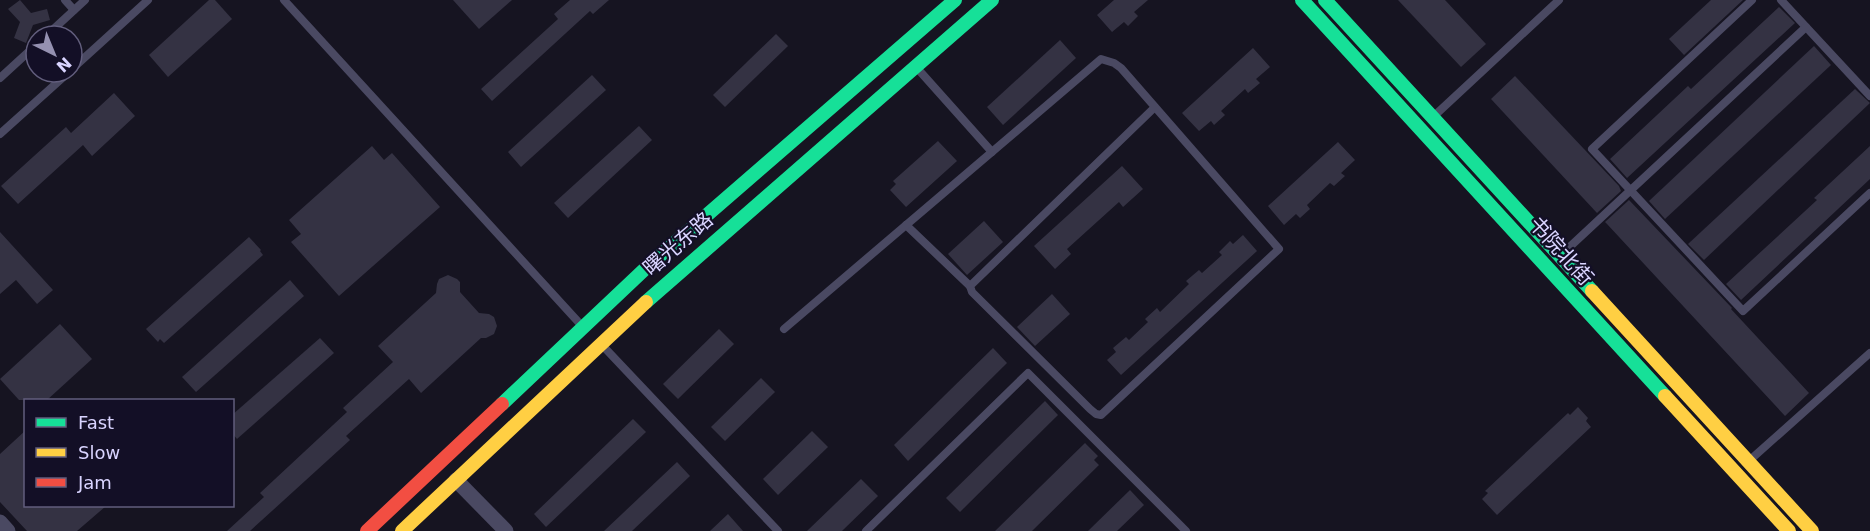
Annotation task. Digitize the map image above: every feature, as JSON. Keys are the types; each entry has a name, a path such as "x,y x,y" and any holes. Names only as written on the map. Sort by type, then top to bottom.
{"main road":[{"name":"曙光东路","path":"367,531 656,259 955,0"},
{"name":"曙光东路","path":"402,531 664,285 992,0"},
{"name":"书院北街","path":"1302,0 1789,531"},
{"name":"书院北街","path":"1325,0 1812,531"}],"street":[{"path":"456,480 506,531"},
{"path":"0,522 8,531"}],"lane":[{"path":"65,0 74,10"},
{"path":"59,24 85,0"},
{"path":"84,58 148,0"},
{"path":"284,0 583,328"},
{"path":"1433,117 1559,0"},
{"path":"1752,0 1592,148 1743,311 1870,194"},
{"path":"1781,0 1870,96"},
{"path":"1560,256 1806,27"},
{"path":"0,78 24,56"},
{"path":"784,329 906,225 992,152 1101,59 1121,68 1279,249 1101,415 1090,410 972,292 970,286 906,225"},
{"path":"916,66 992,152"},
{"path":"0,134 56,84"},
{"path":"970,286 1155,107"},
{"path":"601,344 778,531"},
{"path":"1748,462 1870,353"},
{"path":"866,531 1028,373 1186,531"}],"building":[{"path":"20,0 31,13 47,9 50,20 36,24 24,24 24,42 14,38 20,22 8,9"},
{"path":"209,0 215,0 232,19 168,77 149,55"},
{"path":"453,0 512,0 479,29"},
{"path":"570,0 609,0 593,14 590,11 492,101 481,89 558,19 554,14"},
{"path":"1114,0 1148,0 1134,12 1138,16 1128,26 1124,22 1112,32 1097,15"},
{"path":"1398,0 1445,0 1486,44 1461,67"},
{"path":"1711,0 1743,0 1684,55 1669,39"},
{"path":"1779,7 1795,23 1627,178 1610,159 1688,86 1691,89"},
{"path":"776,34 788,46 725,107 713,95"},
{"path":"1060,40 1076,58 1003,125 987,107"},
{"path":"1814,46 1831,65 1665,219 1649,201"},
{"path":"1253,48 1270,67 1256,79 1260,83 1248,93 1245,89 1221,111 1225,115 1214,125 1211,121 1199,131 1182,113"},
{"path":"592,75 606,90 521,167 508,152"},
{"path":"1515,76 1619,186 1621,191 1597,213 1491,99"},
{"path":"1855,89 1870,103 1704,260 1688,244"},
{"path":"114,93 135,116 92,156 83,145 18,204 1,186 66,127 71,133"},
{"path":"639,126 652,140 568,218 554,203"},
{"path":"938,141 957,161 906,207 890,190 896,184 893,181"},
{"path":"1338,142 1355,160 1341,173 1345,176 1334,186 1330,183 1307,205 1310,209 1300,218 1296,214 1284,225 1268,206"},
{"path":"372,146 384,160 392,153 440,207 339,296 291,242 301,234 289,220"},
{"path":"1870,146 1870,179 1741,300 1726,284 1817,200 1814,198"},
{"path":"1122,166 1143,189 1123,207 1119,202 1067,249 1071,254 1055,269 1034,246"},
{"path":"1629,200 1809,393 1785,416 1605,222"},
{"path":"984,221 1003,242 967,275 948,254"},
{"path":"0,232 53,290 37,304 16,280 0,294"},
{"path":"1243,235 1257,251 1121,375 1107,360 1116,352 1113,348 1126,337 1129,340 1148,322 1145,319 1157,308 1160,312 1189,284 1186,281 1199,270 1202,273 1222,255 1219,252 1230,241 1233,244"},
{"path":"249,237 263,255 164,343 160,339 158,342 146,329"},
{"path":"448,275 460,282 460,292 479,313 494,317 497,326 494,334 481,338 421,393 409,379 346,436 350,440 250,531 227,531 264,497 260,493 347,412 343,408 393,362 378,346 436,293 439,279"},
{"path":"290,280 304,296 196,392 182,377"},
{"path":"1052,294 1070,314 1035,346 1017,327"},
{"path":"60,324 92,359 48,399 19,400 0,379"},
{"path":"719,329 734,344 678,399 663,384"},
{"path":"320,338 334,353 237,439 234,435 234,413"},
{"path":"993,348 1007,363 908,461 894,445"},
{"path":"761,378 775,392 725,441 711,427"},
{"path":"1045,401 1058,415 960,512 946,498"},
{"path":"1578,407 1588,418 1586,421 1591,427 1497,515 1482,499 1488,493 1485,491 1568,413 1570,415"},
{"path":"633,419 646,432 546,527 534,514"},
{"path":"812,431 828,447 778,495 763,479"},
{"path":"24,432 24,507 105,507 77,531 27,531 0,502 0,454"},
{"path":"1085,443 1098,456 1094,460 1099,465 1032,531 995,531"},
{"path":"677,462 690,476 632,531 604,531"},
{"path":"861,479 878,496 842,531 807,531"},
{"path":"1130,490 1144,505 1117,531 1088,531"},
{"path":"728,514 743,531 710,531"}],"traffic: fast":[{"path":"502,404 647,267 955,0"},
{"path":"646,302 992,0"},
{"path":"1302,0 1665,396"},
{"path":"1325,0 1592,291"}],"traffic: slow":[{"path":"1592,291 1812,531"},
{"path":"402,531 646,302"},
{"path":"1665,396 1789,531"}],"traffic: jam":[{"path":"367,531 502,404"}]}
